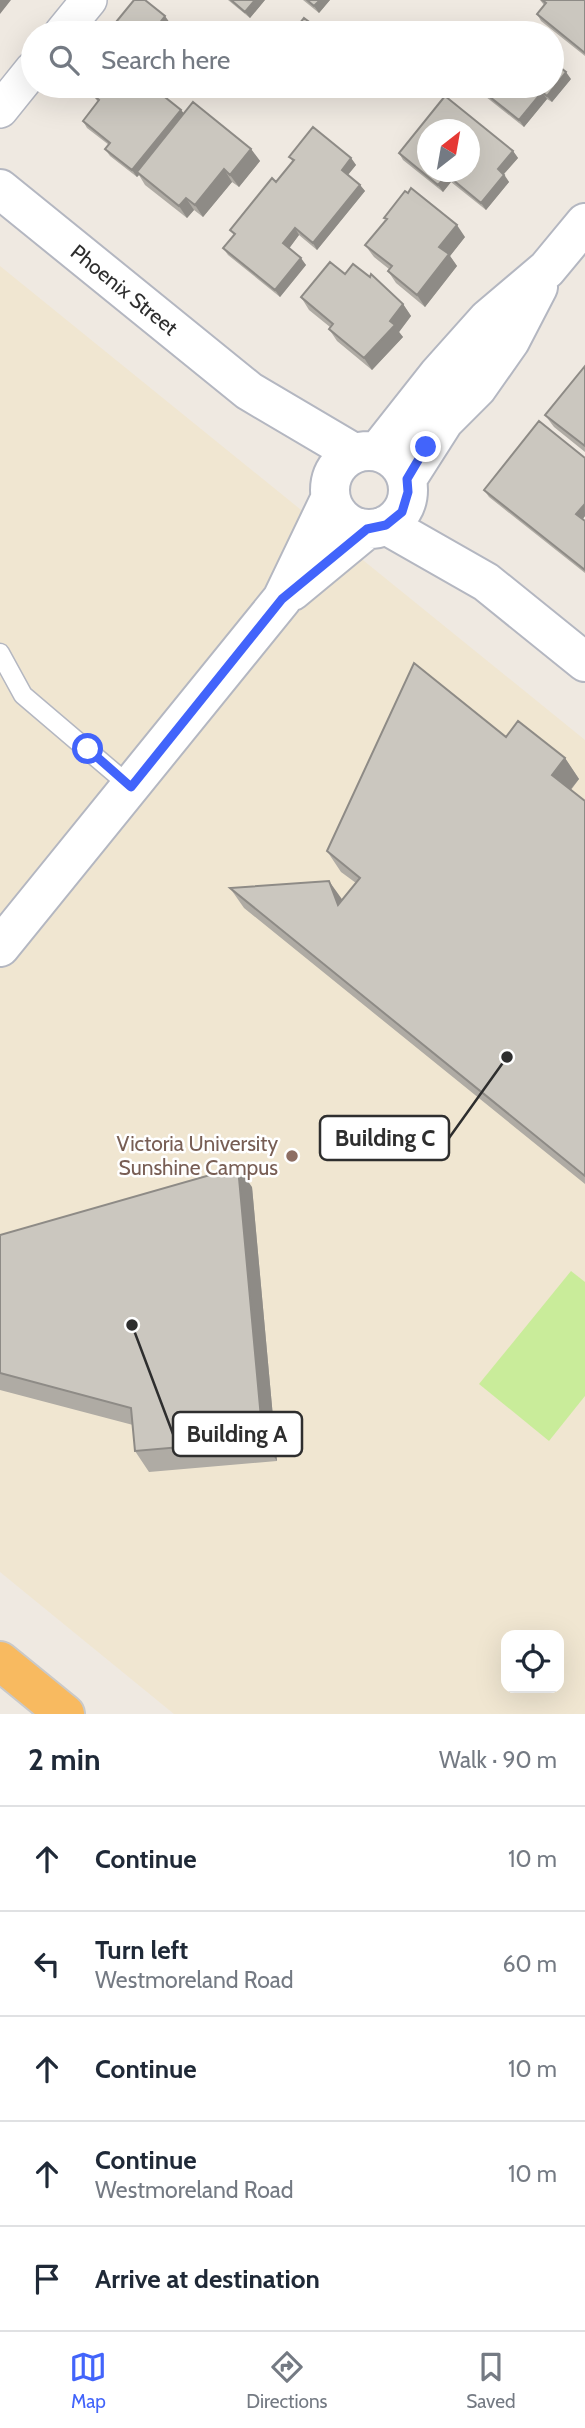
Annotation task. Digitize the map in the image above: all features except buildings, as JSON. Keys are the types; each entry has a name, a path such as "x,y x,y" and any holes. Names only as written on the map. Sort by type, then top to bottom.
{"highway":[{"path":"0,1661 65,1714"}],"street":[{"path":"72,21 89,0"},
{"path":"0,110 21,84"},
{"name":"Phoenix Street","path":"0,189 348,471"},
{"path":"0,947 282,599 348,471 488,319 547,269 585,223"},
{"path":"282,599 376,527 402,512 408,486 444,421 477,388 510,341 547,269"},
{"path":"348,471 396,461 408,486 486,582 585,662"},
{"path":"348,471 344,520 376,527 486,582"}],"lane":[{"path":"0,653 23,695 131,787"}],"shaded area":[{"name":"Victoria University Sunshine Campus","path":"0,266 585,740 585,1714 174,1714 0,1572"}],"green space":[{"path":"571,1271 585,1282 585,1396 549,1441 479,1384"}],"place":[{"name":"Building C","path":"507,1057"},
{"name":"Victoria University Sunshine Campus","path":"292,1156"},
{"name":"Building A","path":"132,1325"}],"route":[{"path":"88,749 131,787 282,599 367,529 386,525 402,512 408,492 407,479 426,447"}]}
